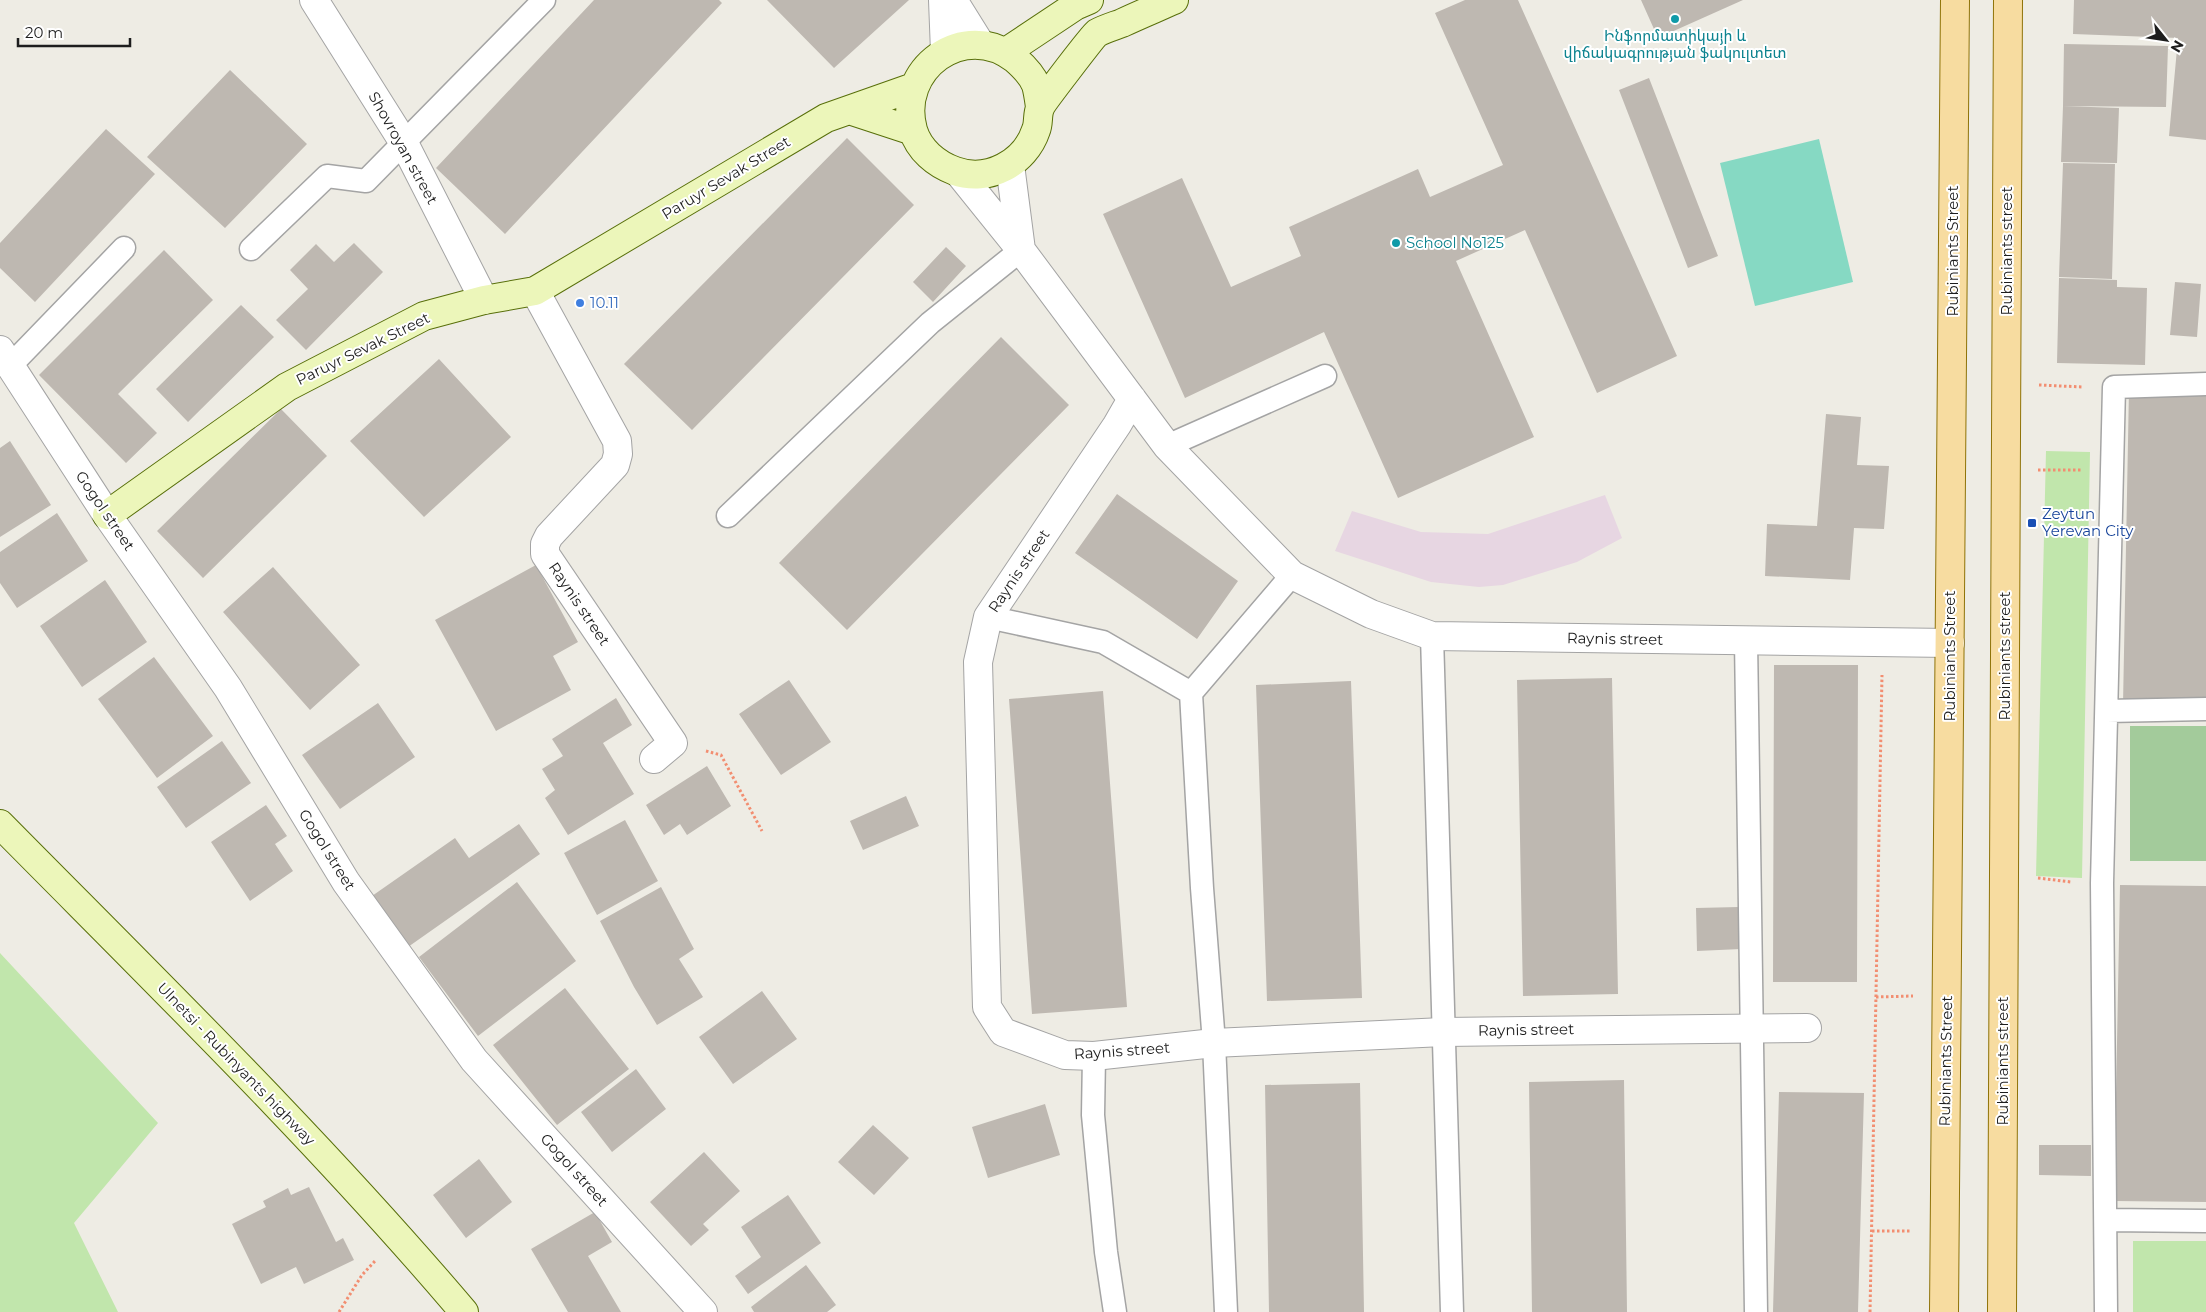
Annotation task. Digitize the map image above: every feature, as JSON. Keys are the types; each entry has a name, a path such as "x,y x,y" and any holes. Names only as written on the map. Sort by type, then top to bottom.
{"main road":[{"name":"Rubiniants Street","path":"1944,1312 1955,0"},
{"name":"Rubiniants street","path":"2002,1312 2008,0"}],"street":[{"name":"Shovroyan street","path":"314,0 404,143 484,300"},
{"path":"943,0 945,52"},
{"path":"952,0 993,48 1024,66 1036,85 1040,107 1037,130 1026,150 1010,165 994,172 977,175 959,173 944,167 920,145 913,131 910,109 914,87 921,73 932,61 945,52 962,46 993,48 1089,0"},
{"path":"1040,107 1096,34 1174,0"},
{"name":"Paruyr Sevak Street","path":"107,515 287,387 424,316 484,300 535,291 826,118 914,87"},
{"path":"850,110 913,131"},
{"path":"1010,165 1021,250"},
{"path":"959,173 1021,250"},
{"name":"Raynis street","path":"1021,250 1167,446 1292,575 1371,614 1432,636 1950,642"},
{"name":"Raynis street","path":"535,291 617,441 618,454 615,465 549,536 545,544 545,554 663,751"},
{"name":"Gogol street","path":"5,358 107,515 228,688 346,882 474,1060 703,1312"},
{"name":"Raynis street","path":"1132,399 1117,425 988,617 978,662 987,1006 1003,1032 1066,1055 1094,1056 1214,1044 1443,1032 1751,1027 1806,1028"},
{"name":"Ulnetsi - Rubinyants highway","path":"0,824 275,1102 400,1236 464,1312"}],"lane":[{"path":"251,249 327,176 366,181 544,0"},
{"path":"5,358 124,248"},
{"path":"728,516 930,323 1021,250"},
{"path":"1167,446 1325,376"},
{"path":"2106,1312 2102,883 2114,387 2206,384"},
{"path":"1226,1312 1214,1044 1202,888 1191,693 1292,575"},
{"path":"988,617 1103,642 1191,693"},
{"path":"1432,636 1452,1312"},
{"path":"1746,640 1756,1312"},
{"path":"2107,710 2206,709"},
{"path":"1094,1056 1093,1115 1106,1252 1115,1312"},
{"path":"2106,1220 2206,1221"}],"path":[{"path":"2043,385 2093,387"},
{"path":"2041,470 2087,471"},
{"path":"1870,1312 1882,642"},
{"path":"663,751 721,755 762,830"},
{"path":"2033,877 2077,883"},
{"path":"1876,997 1914,996"},
{"path":"1872,1230 1912,1231"},
{"path":"339,1312 362,1275 400,1236"}],"shaded area":[{"path":"1605,495 1622,538 1577,562 1503,585 1479,587 1431,582 1335,551 1352,511 1421,532 1488,534"}],"green space":[{"path":"1819,139 1853,282 1755,306 1720,163"},
{"path":"2046,451 2090,452 2082,878 2036,876"},
{"path":"2130,726 2206,726 2206,861 2130,861"},
{"path":"0,953 158,1123 74,1223 118,1312 0,1312"},
{"path":"2133,1241 2206,1241 2206,1312 2133,1312"}],"building":[{"path":"594,0 719,0 722,3 505,234 436,168"},
{"path":"767,0 909,0 834,68"},
{"name":"School No125","path":"1465,0 1518,0 1677,356 1597,393 1525,230 1456,261 1534,437 1398,498 1324,332 1185,398 1103,214 1182,178 1231,287 1301,256 1289,227 1418,169 1430,197 1503,165 1435,13"},
{"name":"Ինֆորմատիկայի և վիճակագրության ֆակուլտետ","path":"1641,0 1743,0 1658,38"},
{"path":"2074,0 2206,0 2206,140 2169,136 2178,38 2073,34"},
{"path":"2064,44 2168,46 2166,107 2063,106"},
{"path":"230,70 307,144 225,228 147,157"},
{"path":"1649,78 1718,256 1688,268 1619,90"},
{"path":"2063,106 2119,108 2117,163 2061,162"},
{"path":"106,129 155,174 35,302 0,268 0,243"},
{"path":"847,138 914,205 692,430 624,364"},
{"path":"2063,163 2115,164 2112,279 2059,277"},
{"path":"354,243 383,272 306,350 276,320 308,289 290,270 316,244 334,262"},
{"path":"946,247 966,266 933,302 913,282"},
{"path":"164,250 213,300 118,394 157,433 126,463 39,375"},
{"path":"2059,278 2117,280 2117,287 2147,288 2145,365 2057,363"},
{"path":"2175,282 2201,284 2197,337 2170,335"},
{"path":"241,305 274,337 188,422 156,389"},
{"path":"1001,337 1069,405 847,630 779,563"},
{"path":"439,359 511,437 424,517 350,441"},
{"path":"2129,389 2206,390 2206,706 2123,705"},
{"path":"281,409 327,456 203,578 157,531"},
{"path":"1826,414 1861,417 1857,465 1889,466 1884,529 1854,528 1850,580 1765,576 1767,524 1817,526"},
{"path":"10,441 51,505 0,537 0,448"},
{"path":"1117,494 1238,581 1197,639 1075,553"},
{"path":"57,513 88,561 17,608 0,583 0,552"},
{"path":"536,565 578,642 553,656 571,690 496,731 435,620"},
{"path":"273,567 360,665 310,710 223,612"},
{"path":"105,580 147,642 82,687 40,626"},
{"path":"154,657 213,736 157,778 98,699"},
{"path":"1774,665 1858,665 1857,982 1773,982"},
{"path":"1612,678 1618,994 1523,996 1517,680"},
{"path":"789,680 831,742 781,775 739,714"},
{"path":"1351,681 1362,998 1267,1001 1256,685"},
{"path":"1103,691 1127,1007 1032,1014 1009,699"},
{"path":"616,698 632,725 603,743 634,794 568,835 545,798 555,790 542,769 563,756 552,739"},
{"path":"378,703 415,757 340,809 302,755"},
{"path":"222,741 251,783 186,828 157,787"},
{"path":"707,766 731,806 687,835 680,824 664,835 646,805"},
{"path":"906,796 919,826 863,850 850,821"},
{"path":"266,805 287,836 275,844 293,871 250,901 211,842"},
{"path":"625,820 658,881 597,915 564,853"},
{"path":"519,824 540,854 408,947 372,896 455,838 469,858"},
{"path":"517,882 576,961 478,1036 419,957"},
{"path":"2120,885 2206,886 2206,1202 2114,1201"},
{"path":"661,887 694,949 679,959 703,997 657,1025 634,987 600,921"},
{"path":"1739,907 1741,949 1697,951 1696,908"},
{"path":"565,988 629,1069 557,1125 493,1045"},
{"path":"762,991 797,1039 733,1084 699,1037"},
{"path":"636,1069 666,1109 612,1152 581,1112"},
{"path":"1624,1080 1627,1312 1532,1312 1529,1082"},
{"path":"1360,1083 1364,1312 1269,1312 1265,1085"},
{"path":"1779,1092 1864,1093 1858,1312 1773,1312"},
{"path":"1045,1104 1060,1155 988,1178 972,1127"},
{"path":"873,1125 909,1158 874,1195 838,1162"},
{"path":"2039,1145 2091,1145 2091,1176 2039,1175"},
{"path":"704,1152 740,1191 703,1224 709,1230 691,1246 650,1202"},
{"path":"479,1159 512,1202 466,1238 433,1195"},
{"path":"309,1187 336,1242 343,1238 354,1260 304,1284 296,1267 261,1284 232,1224 266,1207 263,1201 288,1188 291,1195"},
{"path":"788,1195 821,1243 748,1294 735,1276 761,1257 741,1227"},
{"path":"595,1212 612,1242 588,1256 621,1312 568,1312 531,1249"},
{"path":"806,1265 836,1305 827,1312 754,1312 751,1307"}],"place":[{"name":"Ինֆորմատիկայի և վիճակագրության ֆակուլտետ","path":"1675,19"},
{"name":"School No125","path":"1396,243"},
{"name":"10.11","path":"580,303"},
{"name":"Zeytun Yerevan City","path":"2032,523"}]}
